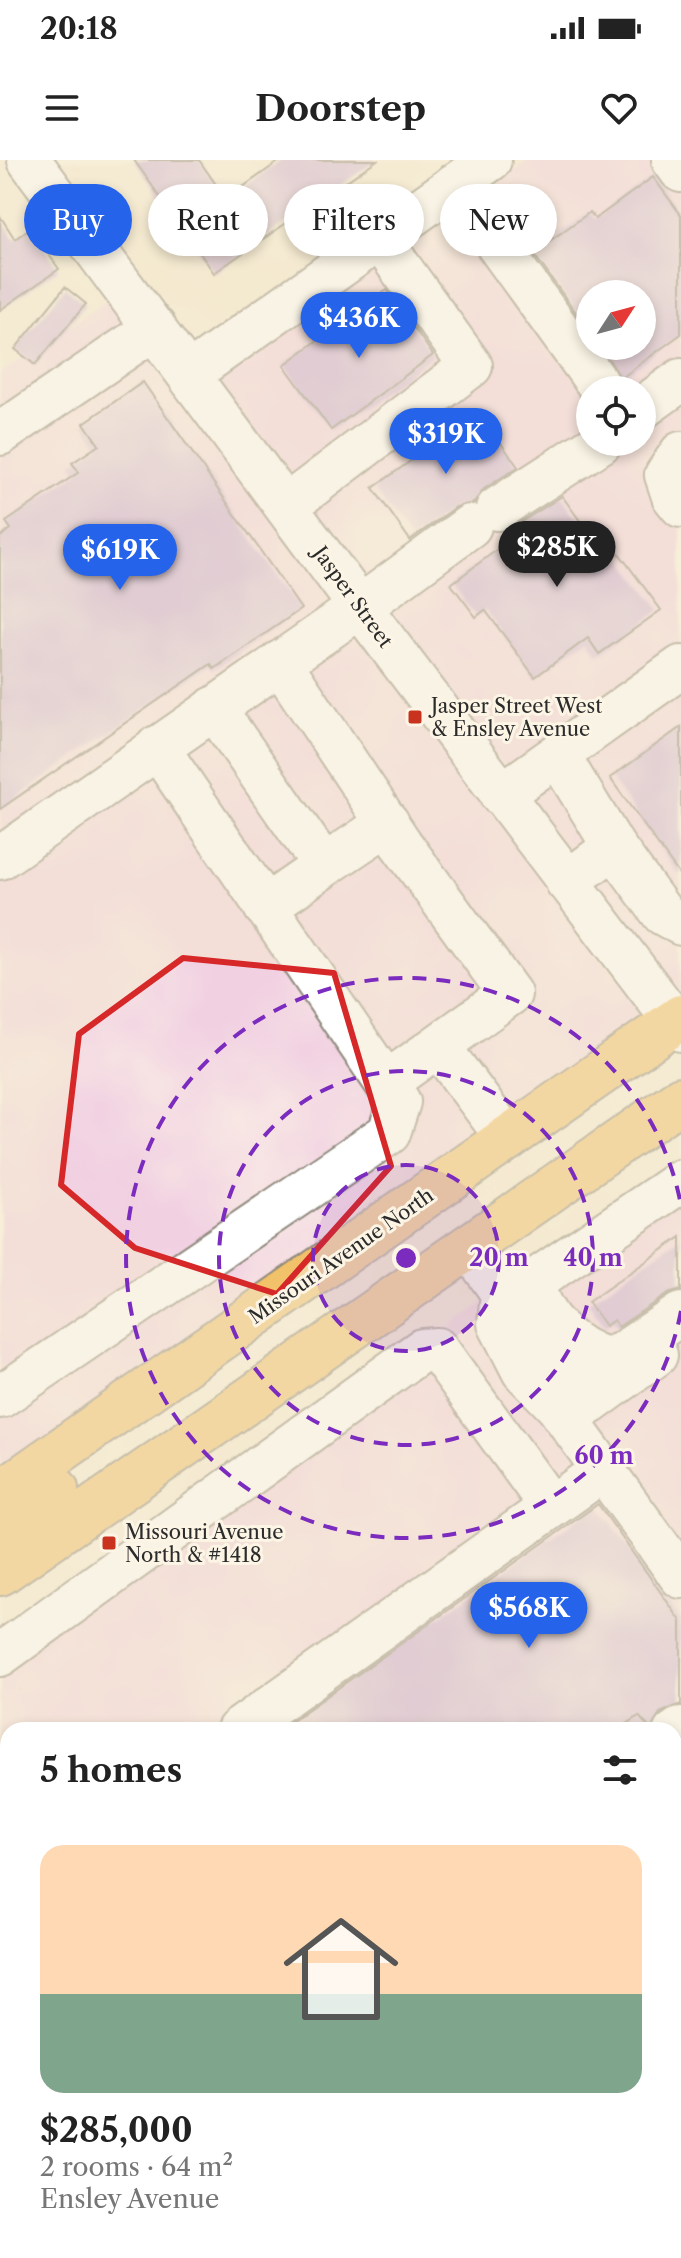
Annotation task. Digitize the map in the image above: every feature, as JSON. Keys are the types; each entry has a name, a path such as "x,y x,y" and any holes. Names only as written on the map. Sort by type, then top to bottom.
{"main road":[{"name":"Missouri Avenue North","path":"0,1493 679,1023"},
{"path":"0,1573 681,1099"},
{"path":"0,1528 65,1482 148,1391"}],"street":[{"name":"Jasper Street","path":"29,160 501,795 679,1023"},
{"path":"455,184 490,160"},
{"path":"673,160 681,171"},
{"path":"189,374 354,256"},
{"path":"286,506 471,366 392,256"},
{"path":"505,256 592,376"},
{"path":"0,434 155,328"},
{"path":"656,398 681,380"},
{"path":"681,453 666,475 673,496 681,506"},
{"path":"0,858 484,518 579,456"},
{"path":"280,662 395,834 510,994 386,1083"},
{"path":"564,764 681,667"},
{"path":"501,795 564,764 681,696"},
{"path":"214,708 324,866"},
{"path":"0,1397 389,1133 399,1102 157,747"},
{"path":"564,764 614,847 663,914 681,924"},
{"path":"265,907 324,866 395,834"},
{"path":"567,882 614,847"},
{"path":"439,1047 508,1139"},
{"path":"681,1181 523,1292 499,1324 523,1371 557,1406 681,1577"},
{"path":"469,1246 523,1292 548,1320 586,1353 606,1359 621,1354 681,1314"},
{"path":"557,1406 590,1403 681,1337"},
{"path":"0,1655 422,1350 437,1349 551,1507"},
{"path":"249,1722 603,1470"}],"highlighted area":[{"path":"183,958 334,973 391,1166 277,1294 135,1248 61,1185 79,1034"}],"shaded area":[{"path":"529,160 681,160 681,647 506,771 217,382 394,256 424,256 424,235 440,223 440,256 557,256 557,184 495,184"},
{"path":"109,298 650,1019 0,1473 0,374"},
{"path":"681,687 681,998 526,797"},
{"path":"681,1167 681,1722 0,1722 0,1637"}],"building":[{"path":"134,160 199,160 216,184 151,184"},
{"path":"281,160 377,160 342,184 284,184 284,224 268,236 268,184 247,184"},
{"path":"653,177 681,215 681,334 656,352 656,280 576,280 576,313 535,256 557,256 557,236 590,212 595,219"},
{"path":"0,216 15,239 24,232 24,256 50,256 59,269 0,310"},
{"path":"202,256 239,256 214,273"},
{"path":"65,287 86,304 35,365 15,349"},
{"path":"387,290 433,355 331,430 284,365"},
{"path":"609,360 646,360 624,376 620,376"},
{"path":"143,382 301,609 214,669 211,664 0,809 0,537 11,529 6,522 79,472 72,463 99,445 84,423"},
{"path":"479,412 518,467 484,489 474,503 456,507 410,540 373,488"},
{"path":"562,496 597,544 607,537 661,610 599,654 588,638 535,677 485,610 476,617 451,584 526,528 521,522"},
{"path":"681,727 681,877 610,778"},
{"path":"681,1237 681,1290 668,1294 618,1327 614,1320 605,1326 588,1302"},
{"path":"598,1504 681,1621 681,1704 660,1713 655,1722 644,1722 639,1716 630,1722 290,1722"}],"place":[{"name":"Jasper Street West & Ensley Avenue","path":"415,717"},
{"name":"Missouri Avenue North & #1418","path":"109,1543"}]}
